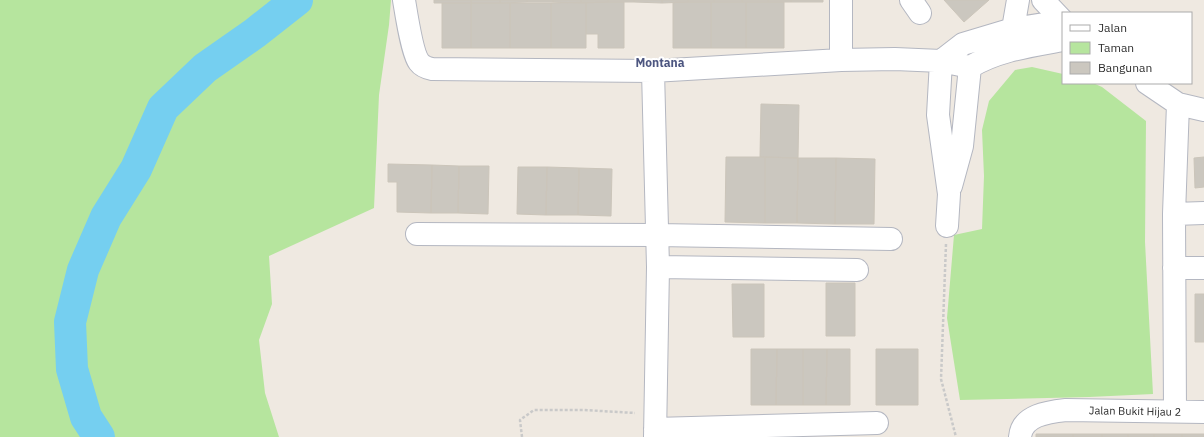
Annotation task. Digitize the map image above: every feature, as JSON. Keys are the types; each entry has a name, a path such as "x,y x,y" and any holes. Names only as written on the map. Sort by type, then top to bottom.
{"street":[{"path":"404,0 415,53 419,62 424,67 432,69 653,71 841,60 941,60 970,67 983,59 1017,48 1062,40"},
{"path":"841,0 841,60"},
{"path":"1013,29 1018,0"},
{"path":"1044,0 1062,20"},
{"path":"941,60 963,44 1013,29 1062,21"},
{"path":"941,60 938,114 949,194 947,226"},
{"path":"949,194 962,146 970,67"},
{"path":"653,71 658,268 655,426 877,423"},
{"path":"1148,84 1178,104 1204,110"},
{"path":"1175,411 1174,214 1178,104"},
{"path":"1174,214 1204,213"},
{"path":"417,234 657,235 891,239"},
{"path":"658,268 857,270"},
{"path":"1174,268 1204,268"},
{"name":"Jalan Bukit Hijau 2","path":"1020,437 1020,430 1030,420 1045,412 1066,410 1204,412"}],"path":[{"path":"947,226 941,379 956,437"},
{"path":"522,437 520,420 534,410 584,410 655,426"}],"green space":[{"path":"0,0 391,0 379,95 374,208 269,256 272,304 259,340 265,393 279,437 0,437"},
{"path":"1032,67 1062,74 1062,84 1095,84 1102,87 1146,121 1145,242 1153,394 960,400 947,318 954,235 982,229 984,176 982,130 989,101 1015,70"}],"building":[{"path":"434,0 471,0 471,3 434,3"},
{"path":"471,0 500,0 500,3 471,3"},
{"path":"500,0 527,0 527,2 500,3"},
{"path":"527,0 553,0 553,2 527,2"},
{"path":"553,0 581,0 581,3 553,2"},
{"path":"581,0 608,0 608,2 581,3"},
{"path":"608,0 634,0 634,2 608,2"},
{"path":"634,0 662,0 662,3 634,2"},
{"path":"662,0 688,0 688,2 662,3"},
{"path":"688,0 714,0 714,2 688,2"},
{"path":"714,0 742,0 742,2 714,2"},
{"path":"742,0 768,0 768,2 742,2"},
{"path":"768,0 791,0 791,2 768,2"},
{"path":"791,0 823,0 823,2 791,2"},
{"path":"944,0 989,0 964,22"},
{"path":"586,2 624,2 624,48 598,48 598,34 586,34"},
{"path":"586,2 586,48 551,48 551,3"},
{"path":"673,2 711,2 711,48 673,48"},
{"path":"711,2 746,2 746,48 711,48"},
{"path":"746,2 784,2 784,48 746,48"},
{"path":"442,3 471,3 471,48 442,48"},
{"path":"471,3 510,3 510,48 471,48"},
{"path":"510,3 551,3 551,48 510,48"},
{"path":"761,104 799,105 798,158 760,157"},
{"path":"726,157 765,157 765,223 725,222"},
{"path":"765,157 798,158 797,223 765,223"},
{"path":"1204,157 1204,187 1195,188 1194,158"},
{"path":"798,158 836,158 835,224 797,223"},
{"path":"836,158 875,159 874,224 835,224"},
{"path":"388,164 432,165 431,213 397,212 397,182 388,182"},
{"path":"432,165 459,166 458,213 431,213"},
{"path":"459,166 489,166 488,214 458,213"},
{"path":"518,167 547,167 546,215 517,214"},
{"path":"547,167 579,168 578,215 546,215"},
{"path":"579,168 612,169 611,216 578,215"},
{"path":"826,283 855,283 855,336 826,336"},
{"path":"732,284 764,284 764,337 733,337"},
{"path":"1195,294 1204,294 1204,342 1195,342"},
{"path":"751,349 777,349 776,405 751,405"},
{"path":"777,349 803,349 803,405 776,405"},
{"path":"803,349 827,349 826,405 803,405"},
{"path":"827,349 850,349 850,405 826,405"},
{"path":"876,349 918,349 918,405 876,405"},
{"path":"1036,434 1073,434 1073,437 1036,437"},
{"path":"1073,434 1102,434 1102,437 1073,437"},
{"path":"1102,434 1128,434 1128,437 1102,437"},
{"path":"1128,434 1154,434 1154,437 1128,437"},
{"path":"1154,434 1182,434 1182,437 1154,437"},
{"path":"1182,434 1204,434 1204,437 1182,437"}],"waterway":[{"path":"99,437 86,417 72,369 70,322 83,270 106,217 136,169 163,108 205,68 255,33 297,0"}],"district":[{"name":"Montana","path":"660,63"}]}
